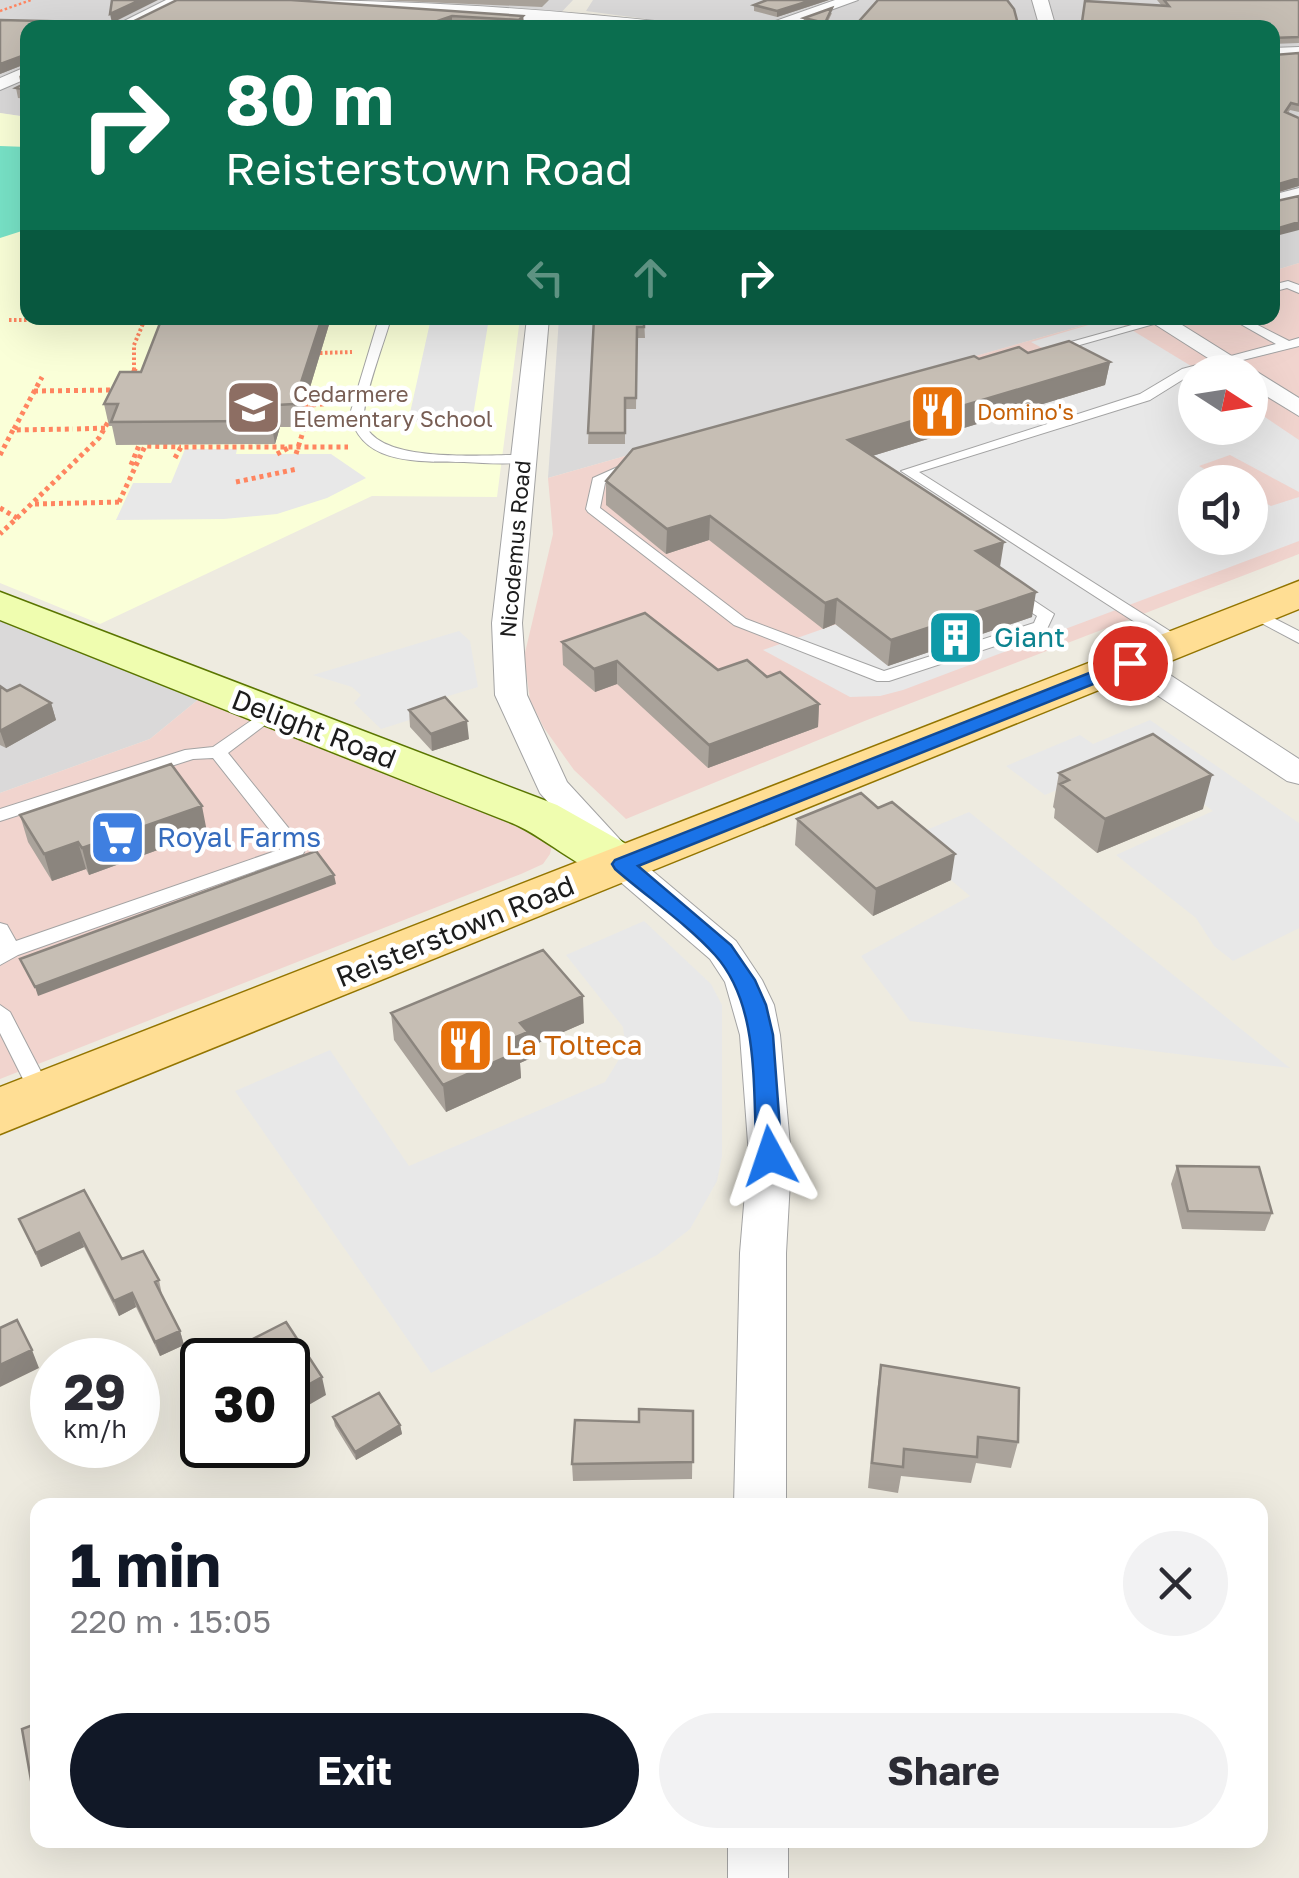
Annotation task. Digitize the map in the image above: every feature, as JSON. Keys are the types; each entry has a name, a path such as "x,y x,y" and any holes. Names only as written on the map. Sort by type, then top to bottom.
{"main road":[{"name":"Reisterstown Road","path":"21,1103 1299,594"}],"street":[{"path":"135,20 178,0"},
{"path":"293,0 594,20"},
{"path":"567,16 582,0"},
{"path":"789,20 850,0"},
{"name":"Nicodemus Road","path":"537,325 507,623 511,695 552,786 623,864 723,950 754,1005 760,1035 769,1168 763,1253 760,1498"},
{"path":"1169,325 1218,355"},
{"path":"1268,388 1299,409"},
{"name":"Delight Road","path":"0,605 539,816 623,864"},
{"path":"1130,663 1299,774"},
{"path":"758,1848 758,1878"}],"lane":[{"path":"383,325 357,414 358,424 366,435 389,453 406,457 523,459"},
{"path":"1028,355 1137,325"},
{"path":"1252,325 1293,343"},
{"path":"1268,356 1293,343"},
{"path":"1178,376 1145,397 908,470 1178,643"},
{"path":"641,463 598,481 593,509 740,622 883,678 1042,626 1046,614 1005,589"},
{"path":"1254,612 1299,638"},
{"path":"0,815 192,754 218,752 271,712"},
{"path":"0,930 5,954 296,850 218,752"},
{"path":"0,1012 21,1103"}],"path":[{"path":"0,11 31,0"},
{"path":"9,320 20,320"},
{"path":"34,391 124,390 136,366 134,345 142,325"},
{"path":"320,353 358,352"},
{"path":"0,455 42,377"},
{"path":"295,449 308,406 345,401"},
{"path":"0,534 106,428 118,403"},
{"path":"13,430 115,428"},
{"path":"132,465 144,433"},
{"path":"33,504 122,502 145,446 359,447"},
{"path":"175,458 181,446"},
{"path":"277,454 295,449"},
{"path":"236,482 265,478 282,469 297,470"},
{"path":"0,508 17,518"}],"shaded area":[{"path":"0,0 573,0 556,18 569,20 20,20 20,116 0,113"},
{"path":"593,0 1299,0 1299,263 1280,269 1280,20 645,20 586,11"},
{"name":"Cedarmere Elementary School","path":"0,113 20,116 20,325 519,325 497,497 372,496 100,624 0,583"},
{"path":"1299,263 1299,554 867,720 626,819 574,770 544,728 530,700 524,657 553,534 548,478 1084,325 1280,325 1280,269"},
{"path":"429,325 488,325 472,422 408,422"},
{"path":"559,325 1084,325 548,478"},
{"path":"1088,325 1124,325 1178,358 1178,445 1268,445 1268,419 1299,440 1299,492 1268,475 1268,465 1249,465 1230,455 1202,465 1178,465 1178,555 1262,555 880,696 850,697 763,650 999,567 846,464 1068,362 1031,342"},
{"path":"185,449 237,449 236,454 331,454 366,478 327,498 277,514 224,519 116,520 133,483 171,483"},
{"path":"1299,497 1299,541 1268,553 1268,504"},
{"path":"0,614 205,694 150,739 0,793"},
{"path":"459,631 470,641 478,687 445,697 450,707 381,729 354,703 361,695 352,687 313,675"},
{"path":"205,694 502,810 552,845 550,854 543,864 521,874 0,1079 0,793 150,739"},
{"path":"1150,720 1299,823 1299,928 1233,961 1214,946 1196,918 1116,855 1213,811 1137,756 1045,795 1006,766 1080,735 1093,744"},
{"path":"969,812 1290,1068 910,1021 861,956 970,896 903,840"},
{"path":"644,921 711,984 722,1005 722,1156 717,1181 690,1229 657,1255 431,1373 235,1091 330,1050 409,1166 605,1082 621,1056 625,1043 623,1027 566,955"}],"green space":[{"path":"0,146 20,147 20,232 0,238"}],"building":[{"path":"112,0 140,0 110,14"},
{"path":"177,0 291,0 523,16 519,20 452,16 440,20 136,20"},
{"path":"767,0 812,0 777,11 754,5"},
{"path":"878,0 1007,0 1017,20 860,20"},
{"path":"1164,0 1299,0 1299,37 1280,38 1280,20 1082,20 1085,1 1169,6"},
{"path":"832,8 826,20 804,18"},
{"path":"0,20 20,20 20,57 0,64"},
{"path":"1299,53 1299,105 1291,103 1285,112 1299,118 1299,178 1280,184 1280,55"},
{"path":"1299,196 1299,222 1280,228 1280,200"},
{"path":"159,325 320,325 294,404 277,405 271,421 111,422 118,404 104,404 120,372 141,372"},
{"path":"594,325 644,325 637,327 636,398 625,398 625,433 588,433"},
{"path":"1069,341 1110,362 848,440 1004,542 976,551 1036,592 891,640 837,599 825,603 710,516 667,529 606,481 633,449 974,356 979,359 1019,347 1028,353"},
{"path":"645,613 718,670 747,660 767,677 780,672 819,704 709,745 617,661 594,669 562,642"},
{"path":"20,685 51,703 0,731 0,686 7,691"},
{"path":"445,697 467,721 431,734 409,710"},
{"path":"1153,734 1212,775 1105,819 1060,784 1069,780 1059,773"},
{"path":"171,764 202,806 82,848 78,842 44,854 20,815"},
{"path":"861,793 878,808 892,802 955,854 876,889 797,819"},
{"name":"Royal Farms","path":"316,851 334,875 35,987 20,959"},
{"path":"543,950 583,996 520,1023 528,1032 509,1040 519,1051 443,1085 391,1013"},
{"path":"1177,1166 1259,1167 1272,1213 1188,1211"},
{"path":"84,1190 122,1259 143,1251 180,1331 160,1340 153,1338 132,1293 114,1301 79,1233 36,1253 19,1219"},
{"path":"17,1320 30,1351 0,1365 0,1328"},
{"path":"286,1322 296,1338 255,1338"},
{"path":"310,1359 322,1377 310,1384"},
{"path":"881,1365 1019,1388 1018,1442 978,1437 977,1457 904,1449 903,1467 872,1463"},
{"path":"379,1393 400,1425 355,1452 333,1417"},
{"path":"639,1409 693,1411 693,1462 572,1464 575,1420 639,1422"},
{"path":"30,1726 30,1774 22,1729"}],"place":[{"name":"Cedarmere Elementary School","path":"254,407"},
{"name":"Domino's","path":"938,412"},
{"name":"Giant","path":"955,637"},
{"name":"Royal Farms","path":"118,837"},
{"name":"La Tolteca","path":"466,1045"}],"route":[{"path":"770,1156 760,1035 754,1005 743,980 723,950 623,864 1130,663"}]}
